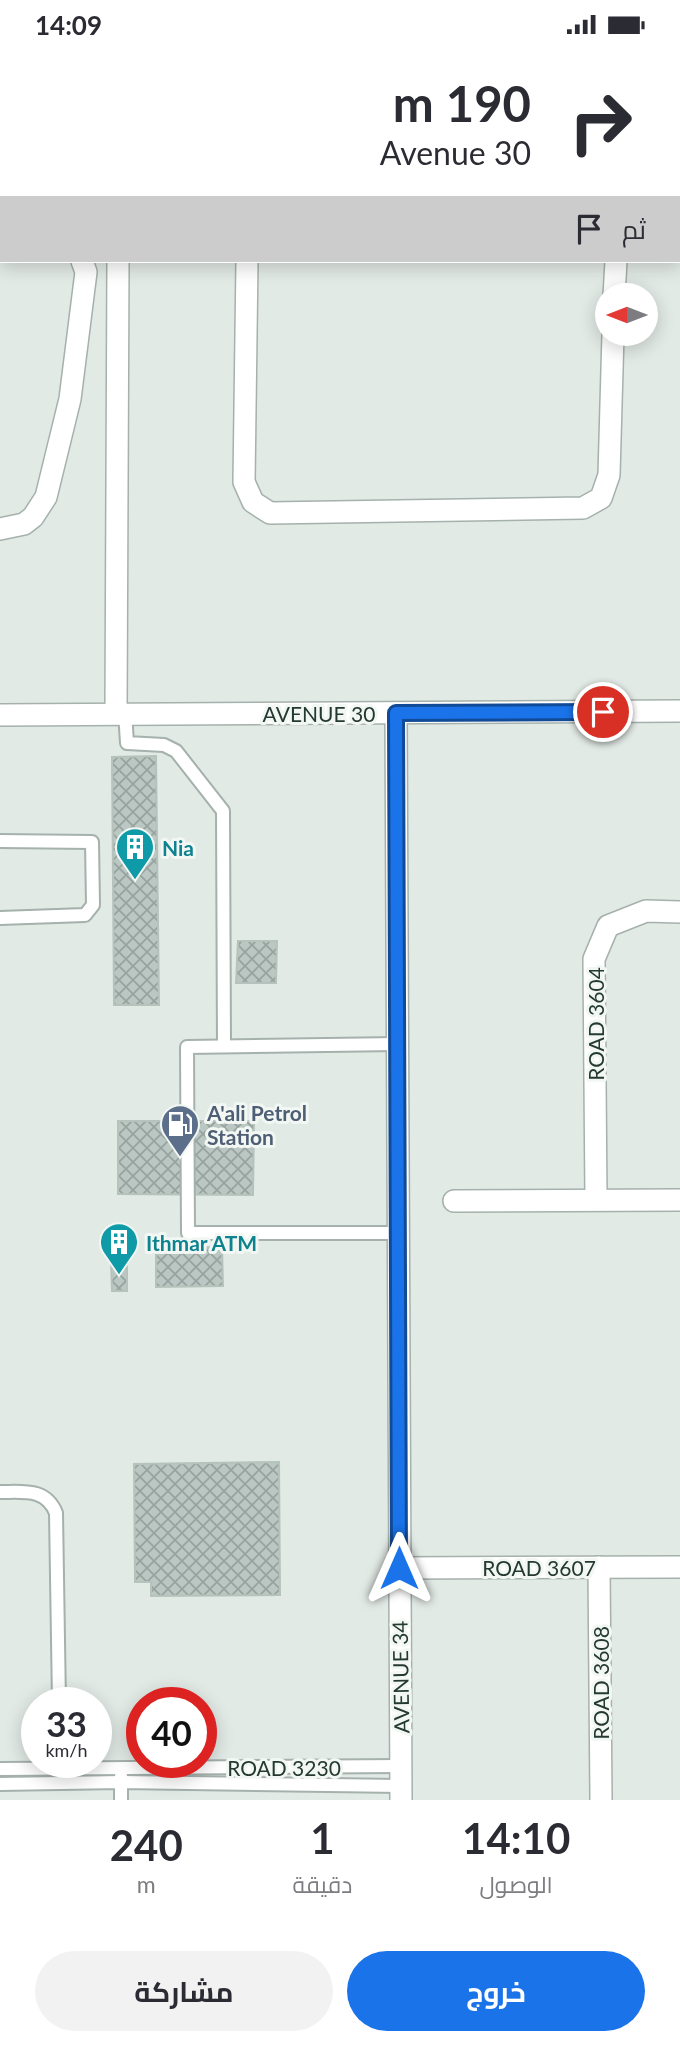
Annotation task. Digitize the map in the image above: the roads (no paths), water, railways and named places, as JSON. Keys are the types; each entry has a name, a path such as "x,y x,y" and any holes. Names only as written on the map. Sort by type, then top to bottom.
{"street":[{"path":"0,529 23,524 33,517 46,497 71,399 86,272 83,263"},
{"path":"118,263 121,712"},
{"path":"247,263 244,482 253,502 270,513 583,508 601,498 609,475 613,347"},
{"path":"614,283 615,263"},
{"name":"AVENUE 30","path":"0,715 121,712 680,711"},
{"name":"AVENUE 34","path":"396,713 401,1784"},
{"name":"ROAD 3604","path":"596,1199 594,959 608,926 646,911 680,912"},
{"path":"454,1201 680,1200"},
{"name":"ROAD 3608","path":"599,1567 601,1800"},
{"name":"ROAD 3607","path":"399,1568 680,1567"}],"lane":[{"path":"121,712 127,743 164,745 176,751 223,811 224,1046"},
{"path":"0,841 92,842 93,905 85,915 0,918"},
{"path":"398,1044 187,1047 188,1233 399,1233"},
{"path":"0,1492 33,1492 44,1495 56,1513 60,1687"},
{"name":"ROAD 3230","path":"0,1769 21,1768"},
{"name":"ROAD 3230","path":"112,1768 401,1784"},
{"path":"120,1768 121,1800"},
{"path":"61,1778 61,1783"},
{"name":"ROAD 3230","path":"0,1784 401,1784"}],"place":[{"name":"Nia","path":"135,881"},
{"name":"A'ali Petrol Station","path":"180,1158"},
{"name":"Ithmar ATM","path":"119,1276"}]}
